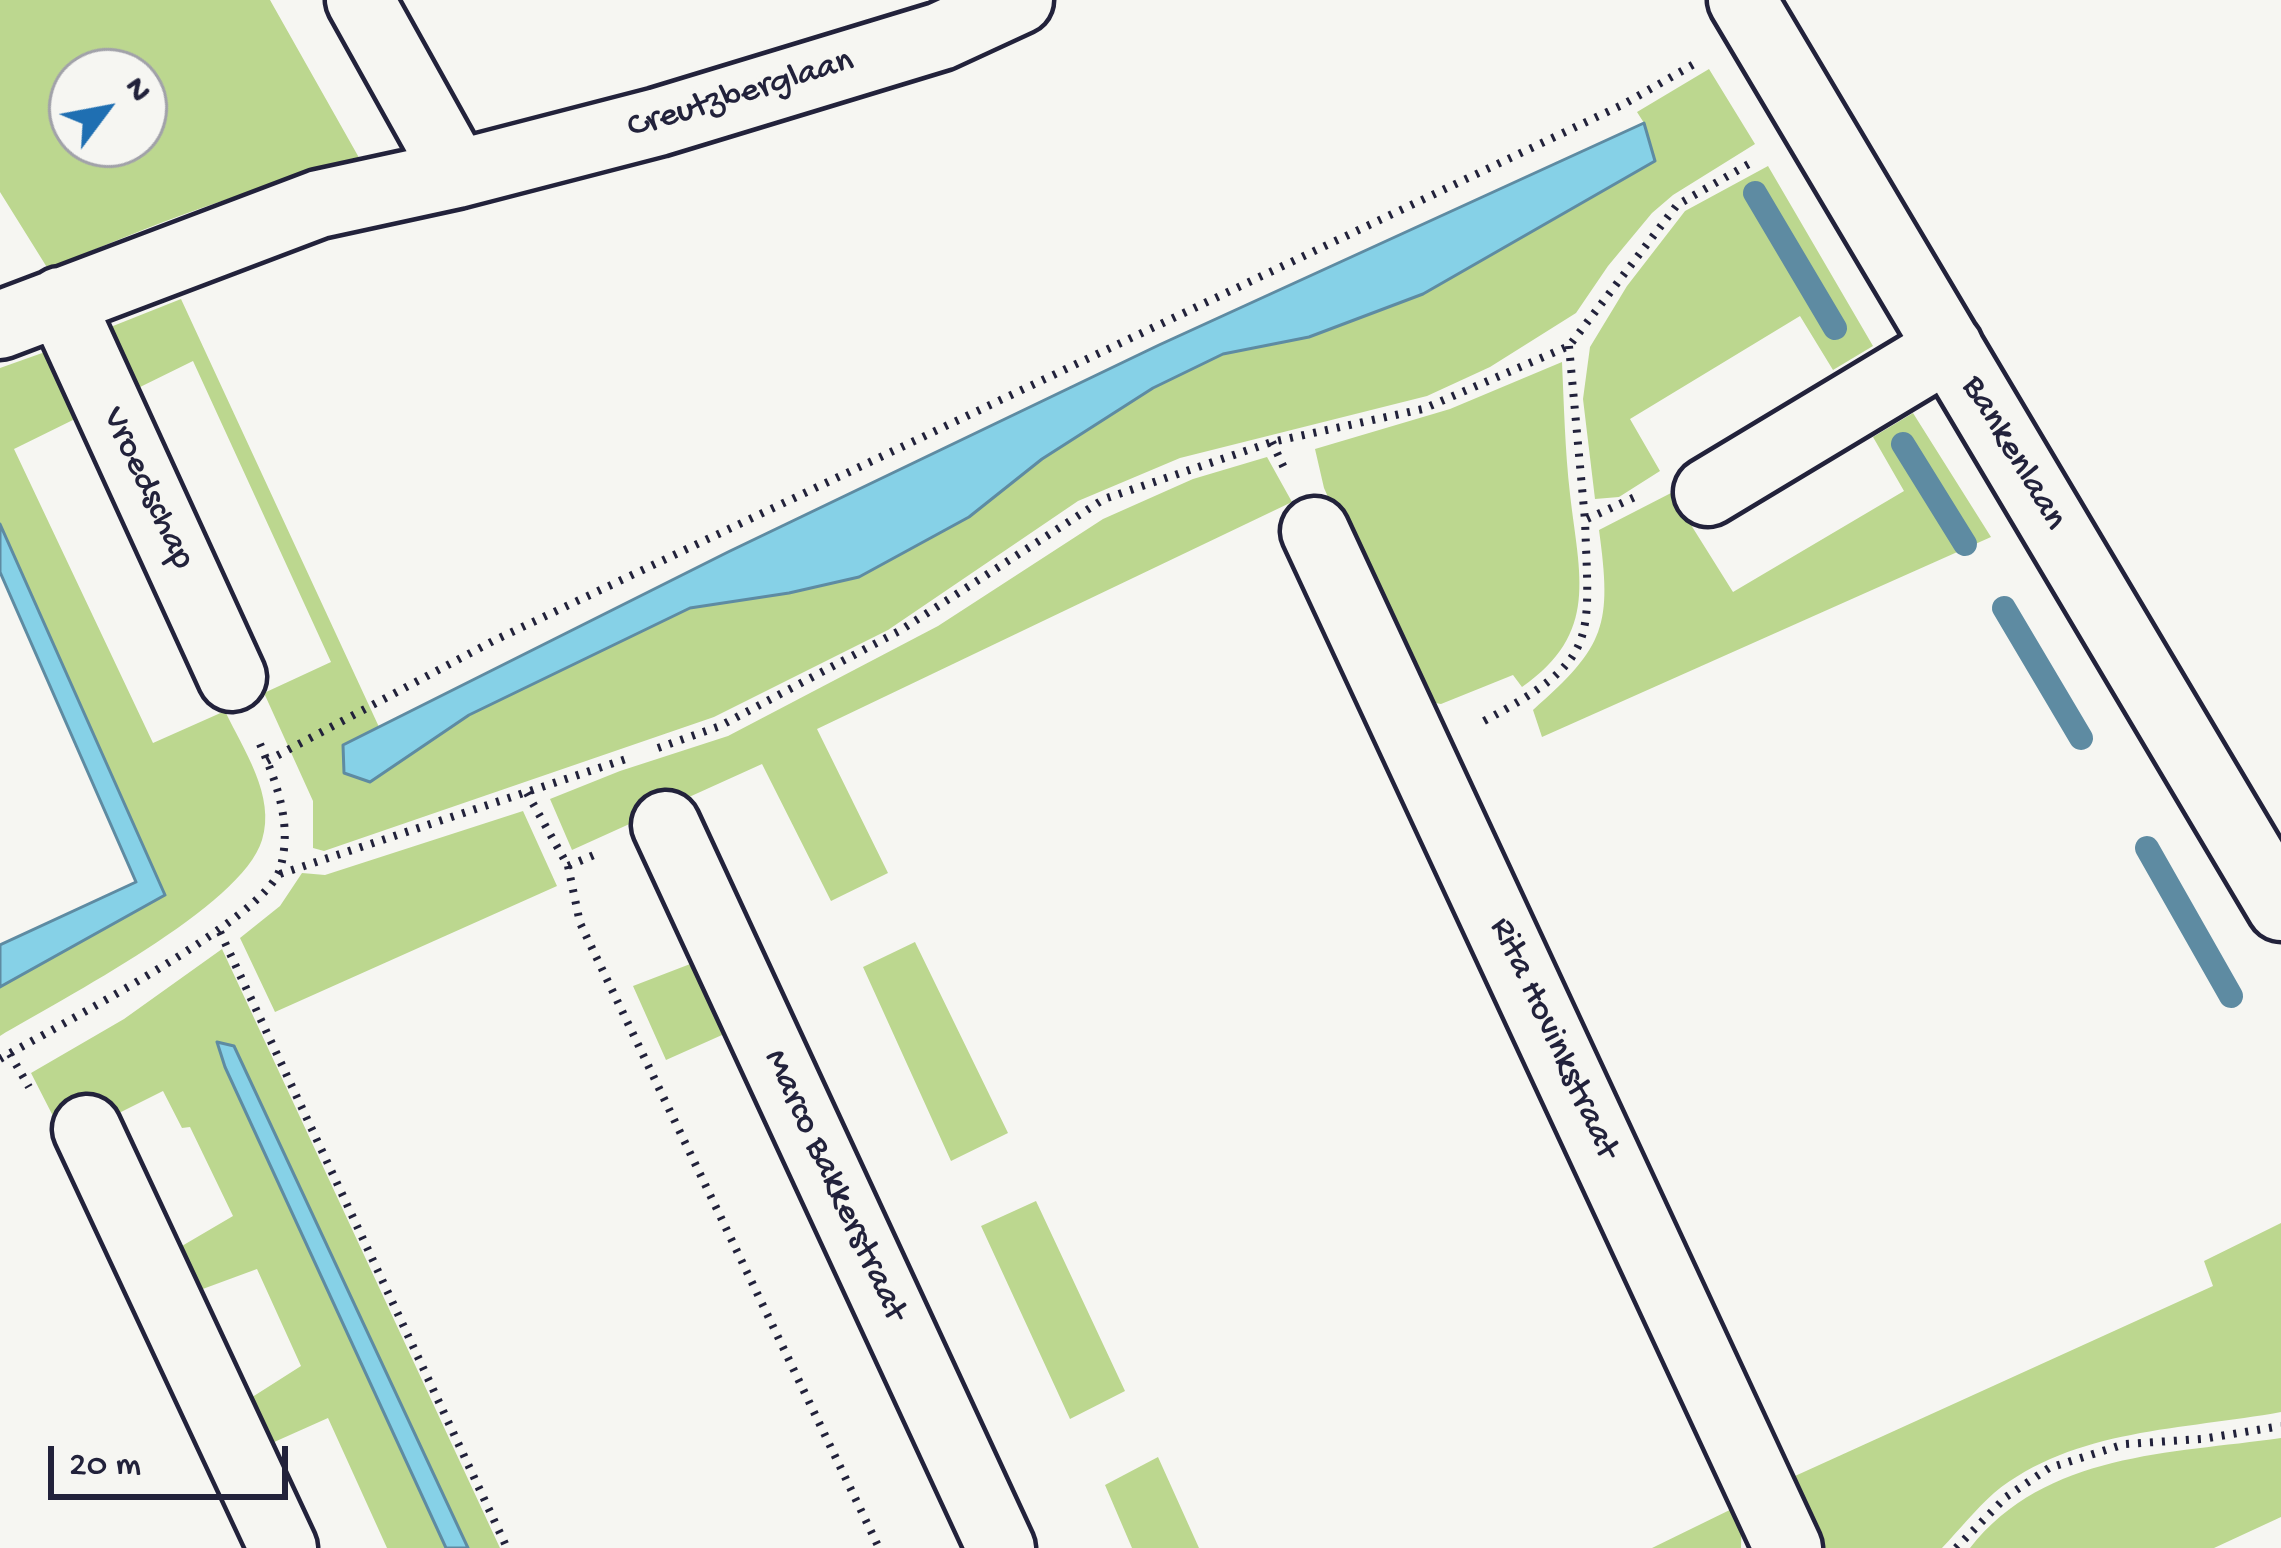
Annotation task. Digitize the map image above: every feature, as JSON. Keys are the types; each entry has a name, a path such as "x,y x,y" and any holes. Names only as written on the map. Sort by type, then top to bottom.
{"street":[{"path":"360,0 457,175"},
{"name":"Creutzberglaan","path":"0,326 319,204 457,175 658,122 941,36 1019,0"},
{"name":"Bankenlaan","path":"1750,14 2281,908"},
{"name":"Vroedschap","path":"60,301 232,677"},
{"path":"1708,492 1949,347"},
{"name":"Rita Hovinkstraat","path":"1315,531 1788,1548"},
{"name":"Marco Bakkerstraat","path":"666,824 1000,1548"},
{"path":"87,1129 283,1548"}],"path":[{"path":"267,761 514,631 1624,104 1750,14"},
{"path":"656,748 720,726 901,630 1104,500 1272,442 1423,409 1568,346 1677,205 1818,125"},
{"path":"1420,756 1528,698 1562,673 1582,643 1588,615 1585,520 1568,346"},
{"path":"1585,520 1681,476 1708,492"},
{"path":"232,677 287,820 280,874"},
{"path":"0,1060 220,932 280,874 634,756"},
{"path":"527,794 568,866 580,923 879,1548"},
{"path":"568,866 666,824"},
{"path":"220,932 507,1548"},
{"path":"1956,1548 2006,1497 2049,1468 2125,1444 2202,1439 2281,1426"}],"green space":[{"path":"0,0 270,0 362,163 242,194 48,269 0,192"},
{"path":"1709,69 1755,144 1652,213 1576,313 1490,367 1427,396 1180,458 1078,501 888,630 714,717 324,851 313,848 313,801 264,693 331,662 193,361 134,390 108,328 181,299 379,727 343,745 370,782 469,715 690,608 859,577 969,517 1042,459 1153,388 1223,354 1309,337 1644,123 1637,112"},
{"path":"1768,166 1873,346 1833,370 1800,316 1630,419 1660,471 1619,497 1595,499 1583,399 1590,347 1627,286 1685,211"},
{"path":"45,352 79,417 14,449 153,743 225,711 256,773 265,823 248,866 221,894 146,949 0,1036 0,987 164,895 0,524 0,368"},
{"path":"1562,362 1579,576 1574,624 1547,667 1522,687 1513,675 1441,704 1419,700 1324,488 1315,449 1450,409"},
{"path":"1913,413 1991,537 1542,737 1533,710 1576,668 1598,632 1604,589 1599,530 1671,493 1733,592 1904,491 1873,437"},
{"path":"1267,457 1292,502 817,729 888,873 831,901 762,764 572,850 550,799 728,736 938,626 1103,519 1193,479"},
{"path":"523,811 557,886 275,1012 240,938 280,906 302,873 325,875"},
{"path":"915,942 1008,1133 951,1161 863,967"},
{"path":"222,949 500,1548 468,1548 318,1228 218,1043 446,1548 387,1548 328,1418 272,1443 261,1441 246,1401 301,1366 257,1269 200,1290 187,1287 170,1253 233,1216 190,1127 182,1128 163,1091 119,1113 91,1099 55,1120 31,1073 124,1019"},
{"path":"698,961 731,1031 666,1060 633,986"},
{"path":"1036,1201 1125,1391 1070,1419 981,1226"},
{"path":"2281,1223 2281,1412 2131,1435 2059,1455 1994,1493 1942,1548 1818,1548 1784,1481 2213,1286 2204,1261"},
{"path":"2281,1438 2281,1517 2214,1548 1970,1548 2001,1516 2073,1475 2154,1455"},
{"path":"1158,1457 1199,1548 1132,1548 1105,1485"},
{"path":"1742,1504 1741,1548 1652,1548"}],"water":[{"path":"1644,123 1655,161 1423,294 1309,337 1223,354 1153,388 1042,459 969,517 859,577 690,608 469,715 370,782 344,773 343,745 728,552 1159,345"},
{"path":"0,524 165,895 0,987 0,945 136,882 0,572"},
{"path":"217,1042 234,1046 468,1548 446,1548"}],"waterway":[{"path":"1755,193 1835,328"},
{"path":"1903,444 1965,544"},
{"path":"2004,608 2081,738"},
{"path":"2147,848 2231,996"}]}
